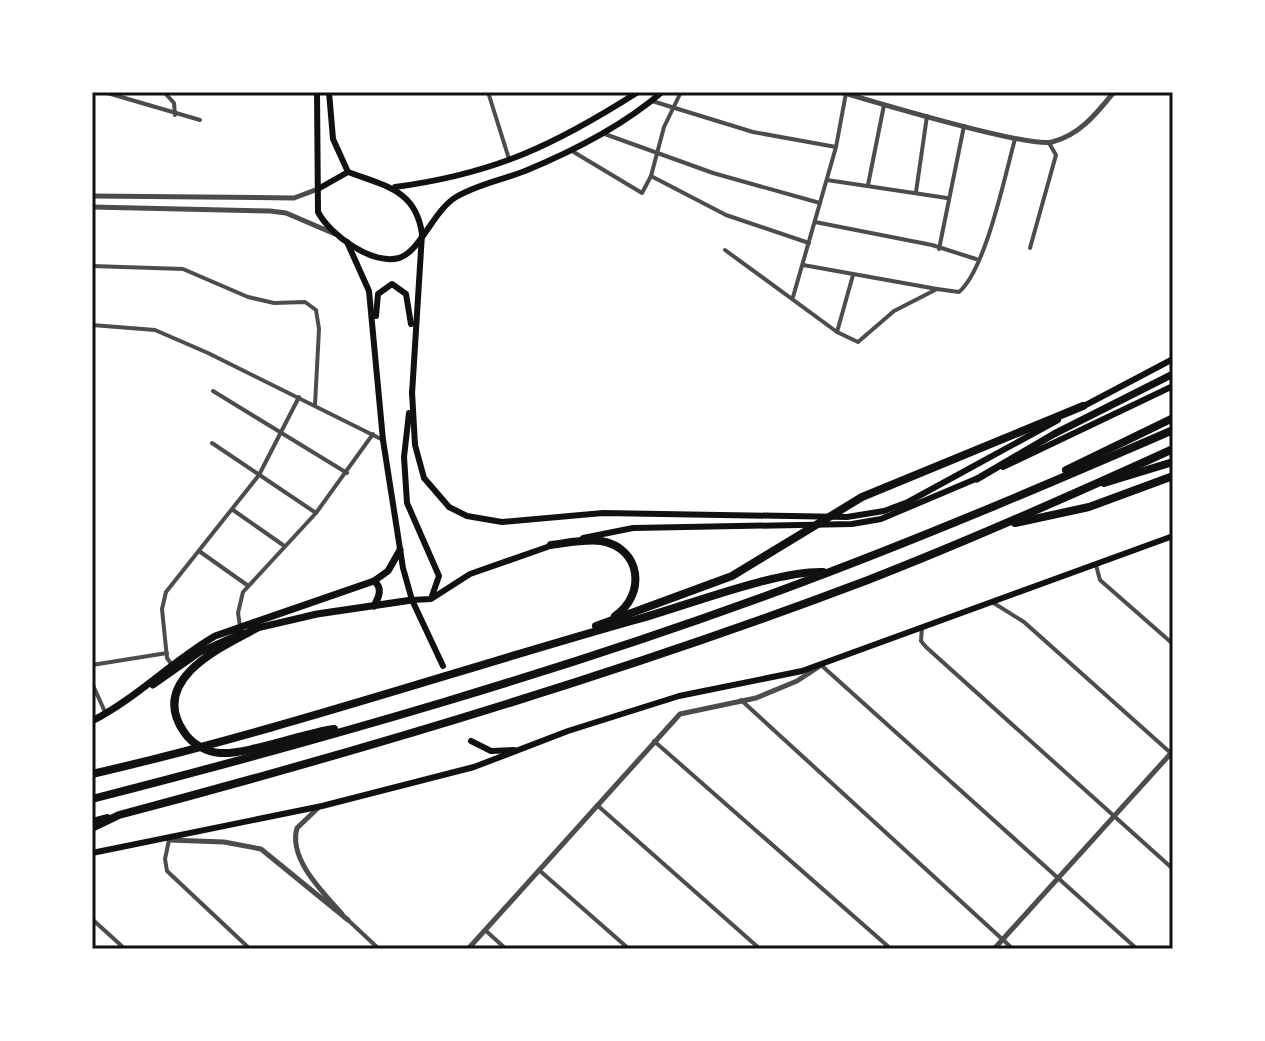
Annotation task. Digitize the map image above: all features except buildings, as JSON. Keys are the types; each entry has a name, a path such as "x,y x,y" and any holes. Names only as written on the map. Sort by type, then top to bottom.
{"highway":[{"path":"558,640 732,576 862,497 1083,406"},
{"path":"1037,487 1106,448 1173,418"},
{"path":"92,799 351,729 677,627 827,573 1173,430"},
{"path":"92,822 410,735 624,666 867,580 1006,524 1173,449"},
{"path":"1092,486 1132,477 1173,462"},
{"path":"1006,524 1063,515 1173,476"},
{"path":"551,545 599,541 620,549 631,561 637,579 634,596 619,614 599,625"},
{"path":"92,774 239,737 558,640 767,582 808,572 827,573"},
{"path":"257,628 209,654 181,682 176,710 187,736 214,752 241,750 312,732 351,729"},
{"path":"92,828 119,815"}],"main road":[{"path":"317,92 318,212 323,221 345,239 385,259 398,258 413,250 422,234 454,198 570,149 662,92"},
{"path":"329,92 333,139 348,172"},
{"path":"395,187 472,175 509,162 577,130 638,92"},
{"path":"318,189 348,172 395,187 412,203 422,234 413,347 415,445 430,486 449,507 467,516 502,522 575,514 847,517 884,511 908,502 1173,359"},
{"path":"345,239 363,272 375,327 383,440 400,550 412,600 443,666"},
{"path":"375,327 378,294 388,285 398,285 409,300 413,347"},
{"path":"977,479 1054,434 1173,374"},
{"path":"92,721 129,701 200,652 257,628 317,614 431,599 470,574 551,545 633,528 826,525 881,519 977,479 1173,386"},
{"path":"412,392 404,457 405,486 411,514 439,576 431,599"},
{"path":"92,853 169,840 322,806 474,767 568,731 679,696 821,665 1172,538"},
{"path":"129,701 172,665 215,636 374,581 388,571 400,550"},
{"path":"374,581 380,597 374,606"},
{"path":"471,741 491,751 521,750"}],"street":[{"path":"104,92 200,120"},
{"path":"164,92 174,103 175,115"},
{"path":"488,92 509,162"},
{"path":"570,149 642,193 681,92"},
{"path":"793,297 836,147 844,93 1015,139 1049,143 1077,131 1114,92"},
{"path":"652,101 753,132 836,147"},
{"path":"868,185 884,104"},
{"path":"916,192 927,115"},
{"path":"939,249 964,124"},
{"path":"600,132 742,182 820,203"},
{"path":"803,265 952,293 963,289 990,232 1015,139"},
{"path":"1030,248 1056,155 1049,143"},
{"path":"651,176 726,215 809,243"},
{"path":"827,180 947,198"},
{"path":"92,196 294,198 318,189"},
{"path":"92,207 286,213 345,239"},
{"path":"815,222 977,260"},
{"path":"725,250 837,332 858,342 894,311 937,289"},
{"path":"92,266 183,269 248,297 274,303 305,302 316,310 319,329 315,405"},
{"path":"837,332 853,275"},
{"path":"92,325 155,330 383,440"},
{"path":"213,391 347,473"},
{"path":"172,665 167,653 163,599 259,475 299,397"},
{"path":"240,626 238,606 247,585 316,513 373,434"},
{"path":"212,443 316,513"},
{"path":"233,510 283,545"},
{"path":"199,551 247,585"},
{"path":"1096,563 1100,580 1173,644"},
{"path":"992,602 1024,622 1172,753 994,949"},
{"path":"922,627 921,641 926,647 1173,869"},
{"path":"92,665 167,653"},
{"path":"468,949 680,714 785,687 821,665 1137,949"},
{"path":"92,683 106,714"},
{"path":"741,700 1013,949"},
{"path":"654,741 891,949"},
{"path":"597,805 760,949"},
{"path":"322,806 308,814 297,828 295,845 314,880 348,920"},
{"path":"250,949 167,871 165,859 169,840 224,842 261,849 379,949"},
{"path":"539,870 629,949"},
{"path":"92,919 125,949"},
{"path":"485,930 506,949"}]}
